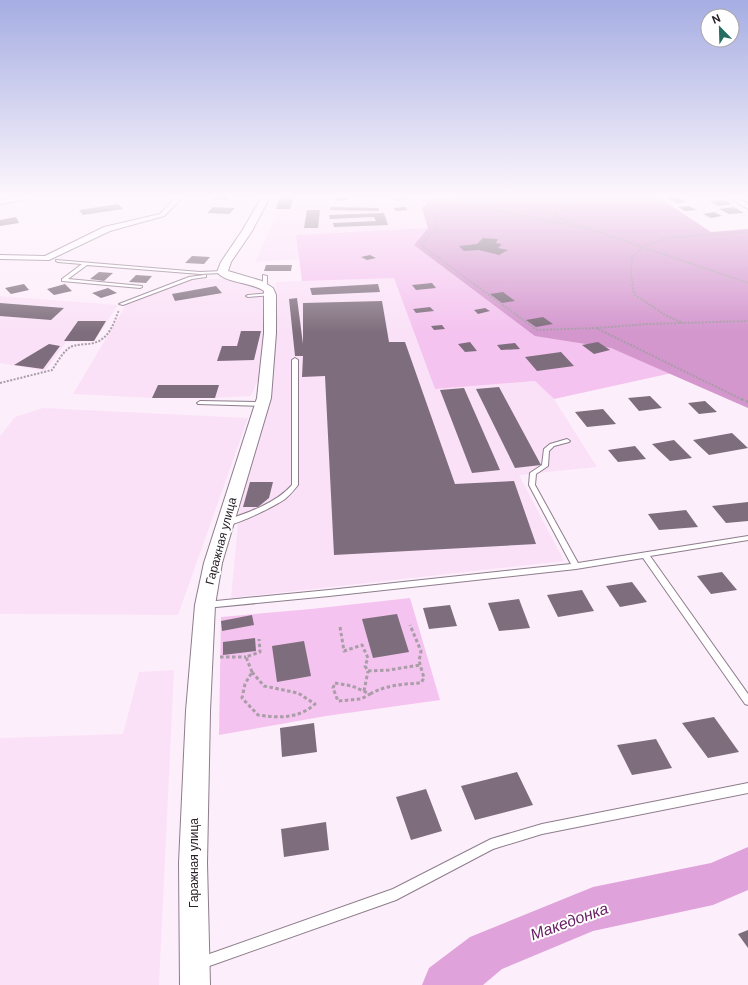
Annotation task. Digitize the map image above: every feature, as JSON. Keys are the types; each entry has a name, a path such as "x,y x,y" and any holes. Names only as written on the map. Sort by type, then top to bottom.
{"street":[{"path":"0,258 46,258 82,241"},
{"path":"240,241 226,262 227,276 252,282 269,289"},
{"name":"Гаражная улица","path":"195,985 193,855 198,711 205,605 212,563 262,404 262,381 270,333 269,289"}],"lane":[{"path":"58,261 227,276"},
{"path":"86,263 64,280 140,287"},
{"path":"121,304 192,278 227,276"},
{"path":"248,296 269,289"},
{"path":"224,523 261,510 292,490 296,485 295,360"},
{"path":"200,403 262,404"},
{"path":"567,441 552,444 546,450 545,466 533,473 532,485 576,566"},
{"path":"205,605 337,593 576,566 646,556 748,538"},
{"path":"646,556 748,701"},
{"path":"195,965 396,894 491,844 542,829 748,788"}],"path":[{"path":"424,241 421,245 537,330 748,321"},
{"path":"625,241 748,283"},
{"path":"658,241 643,247 632,258 631,275 634,294 665,315 683,323"},
{"path":"0,383 52,370 58,360 70,347 93,344 103,340 121,304"},
{"path":"596,328 748,402"},
{"path":"370,694 352,686 335,682 333,688 338,701 361,699 370,694 379,689 396,685 421,683 424,678 420,665 419,654 421,651 410,625"},
{"path":"340,627 344,651 362,645 368,658 365,666 368,671 364,691"},
{"path":"220,657 246,657 260,652 260,639"},
{"path":"246,657 252,672 264,686 297,692 316,704 309,711 298,716 280,718 258,715 242,698 243,689 252,672"},
{"path":"368,671 389,670 420,665"}],"shaded area":[{"path":"265,241 297,241 299,259 255,262"},
{"path":"297,241 417,241 414,245 611,348 672,373 554,399 535,381 435,389 394,278 302,281"},
{"path":"417,241 748,241 748,408 611,348 535,336 414,245"},
{"path":"394,277 435,389 535,381 554,399 597,467 519,475 564,561 231,598 240,503 272,395 276,282"},
{"path":"234,278 263,287 266,292 248,293 248,297 267,297 260,375 251,396 215,398 152,398 73,394 127,303 189,280"},
{"path":"0,296 118,305 94,341 66,342 45,371 0,363"},
{"path":"43,408 248,418 178,615 0,614 0,436 15,417"},
{"path":"410,598 440,700 326,716 219,735 221,617"},
{"path":"174,670 159,985 0,985 0,738 123,734 139,672"}],"building":[{"path":"480,241 497,241 496,243 502,244 498,248 508,250 499,255 479,250 464,251 459,246 477,244"},
{"path":"370,255 376,258 367,260 361,257"},
{"path":"192,256 210,257 204,264 185,263"},
{"path":"266,265 292,265 291,271 264,271"},
{"path":"99,272 113,273 104,281 90,279"},
{"path":"136,275 152,276 146,283 129,282"},
{"path":"432,283 436,288 416,290 412,285"},
{"path":"24,284 29,290 11,294 5,288"},
{"path":"65,284 72,291 54,295 47,289"},
{"path":"378,284 380,292 312,295 310,288"},
{"path":"216,286 222,293 175,301 172,294"},
{"path":"108,288 117,293 101,298 92,293"},
{"path":"503,292 515,301 502,303 490,294"},
{"path":"297,298 303,344 303,303 382,301 389,342 405,342 455,484 514,481 536,544 334,555 325,376 302,377 303,356 295,356 289,299"},
{"path":"0,303 64,308 51,320 0,316"},
{"path":"430,307 434,311 416,313 413,309"},
{"path":"485,308 490,311 478,314 474,310"},
{"path":"543,317 553,324 536,327 526,320"},
{"path":"78,321 106,321 94,341 64,341"},
{"path":"442,325 445,329 434,330 431,326"},
{"path":"241,331 261,331 254,360 217,361 222,346 237,346"},
{"path":"470,342 477,351 465,352 458,344"},
{"path":"598,342 610,350 594,354 582,345"},
{"path":"515,343 520,349 501,350 497,345"},
{"path":"49,344 60,346 43,369 14,365"},
{"path":"561,352 574,366 537,371 525,357"},
{"path":"158,385 219,385 215,398 152,398"},
{"path":"499,387 541,465 515,468 476,389"},
{"path":"464,388 500,470 472,473 440,390"},
{"path":"650,396 662,408 639,411 628,398"},
{"path":"705,401 717,412 699,414 688,403"},
{"path":"603,409 616,424 587,427 575,412"},
{"path":"732,433 748,448 709,455 693,440"},
{"path":"674,440 692,458 670,461 652,444"},
{"path":"635,446 646,459 618,462 608,450"},
{"path":"250,482 273,482 269,498 258,507 243,507"},
{"path":"748,502 748,521 726,523 712,506"},
{"path":"686,510 698,527 659,530 648,514"},
{"path":"722,572 737,590 711,594 697,576"},
{"path":"632,582 647,602 620,607 606,586"},
{"path":"582,590 594,611 558,617 547,595"},
{"path":"519,599 530,628 499,631 488,603"},
{"path":"450,605 457,626 429,629 423,608"},
{"path":"397,614 409,652 373,658 362,619"},
{"path":"252,615 254,625 222,631 221,621"},
{"path":"255,638 256,651 223,655 223,642"},
{"path":"304,641 311,676 277,682 272,646"},
{"path":"714,717 739,752 708,758 682,723"},
{"path":"314,723 317,752 282,757 280,728"},
{"path":"656,739 672,768 632,775 617,745"},
{"path":"517,772 533,805 475,820 461,786"},
{"path":"426,789 442,831 411,840 396,797"},
{"path":"326,822 329,850 284,857 281,829"},
{"path":"748,930 748,948 738,934"}],"waterway":[{"name":"Македонка","path":"446,985 486,953 593,909 713,884 748,868"}]}
